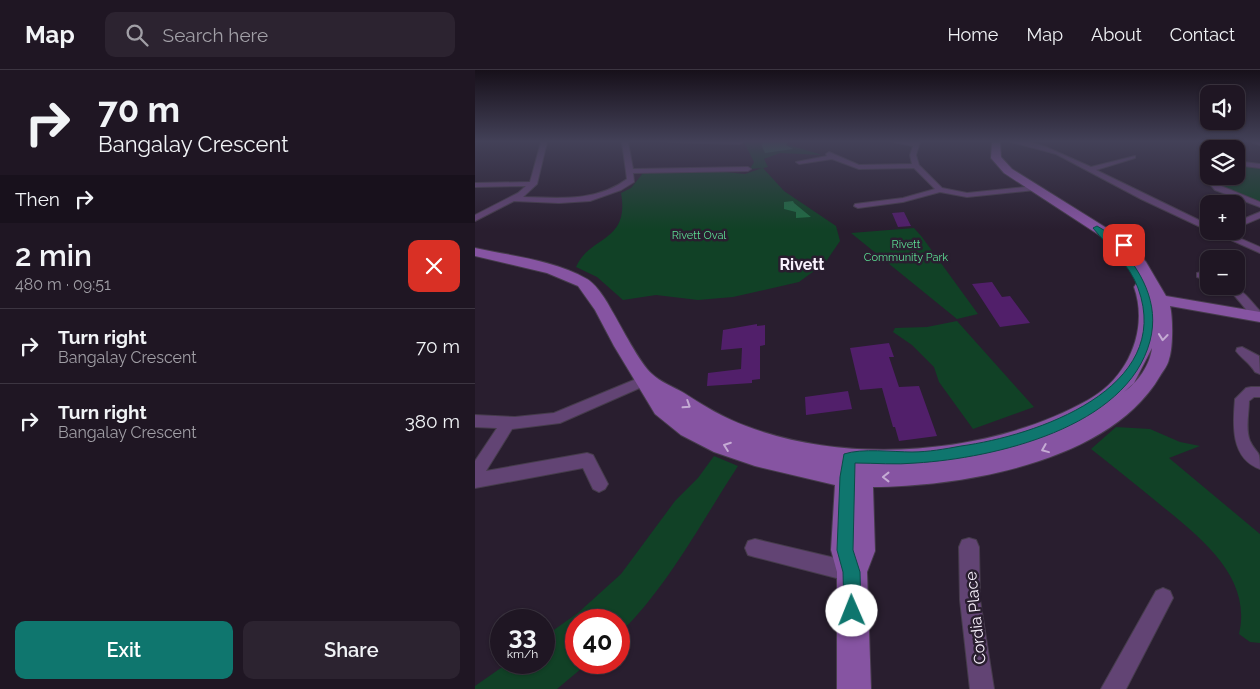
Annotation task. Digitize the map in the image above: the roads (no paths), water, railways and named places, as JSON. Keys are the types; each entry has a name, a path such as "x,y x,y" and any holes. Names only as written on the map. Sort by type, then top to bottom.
{"street":[{"path":"475,218 513,199 533,184 536,171"},
{"path":"513,199 569,200 598,196 624,186 631,180 631,171 638,171"},
{"path":"921,171 940,190"},
{"path":"475,252 552,270 583,283 603,309 623,346 663,408 689,429 721,444 755,456 918,476 1025,457 1145,384 1160,359 1164,315 1153,301 1148,273 1124,245 1010,171"},
{"path":"1093,171 1200,223"},
{"path":"475,185 533,184"},
{"path":"1216,185 1260,205"},
{"path":"858,206 903,200 940,190 967,195 1035,188"},
{"path":"1245,221 1260,215"},
{"path":"1237,240 1260,250"},
{"path":"1240,295 1259,317"},
{"path":"1153,301 1223,314 1231,313 1259,317"},
{"path":"1242,351 1254,359 1260,369"},
{"path":"475,422 508,423 555,419 646,380"},
{"path":"1260,392 1251,392 1242,399 1240,439 1247,452 1260,462"},
{"path":"475,475 508,423"},
{"path":"475,481 587,460 599,484"},
{"path":"854,467 861,551 852,572 854,689"},
{"name":"Cordia Place","path":"969,547 970,600 982,689"},
{"path":"755,548 852,572"},
{"path":"1113,689 1163,598"}],"district":[{"name":"Rivett","path":"802,264"}],"park label":[{"name":"Rivett Oval","path":"699,235"},
{"name":"Rivett Community Park","path":"906,250"}]}
